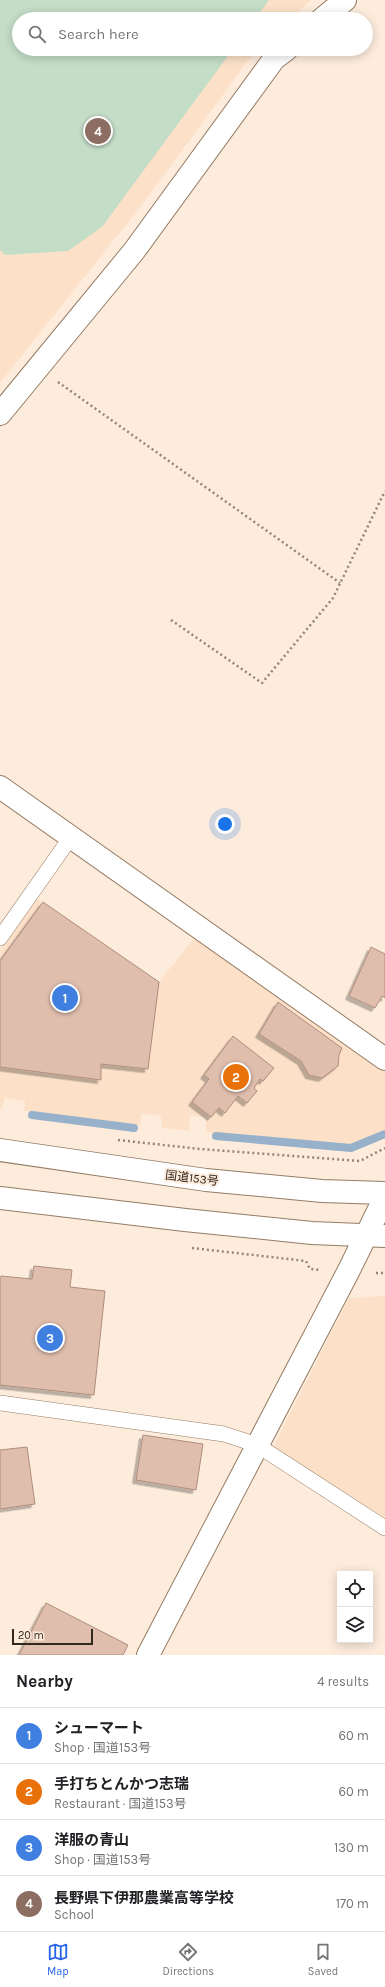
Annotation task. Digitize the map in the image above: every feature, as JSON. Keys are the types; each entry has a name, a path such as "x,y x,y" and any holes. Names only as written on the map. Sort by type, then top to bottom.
{"main road":[{"path":"330,12 344,0"},
{"path":"0,414 134,251 274,59 278,56"},
{"path":"0,787 385,1059"},
{"name":"国道153号","path":"0,1150 206,1180 322,1191 385,1193"},
{"path":"0,1198 185,1220 376,1236"},
{"path":"148,1655 257,1445 376,1236 385,1198"}],"lane":[{"path":"0,938 71,837"},
{"path":"0,1403 224,1434 257,1445 385,1528"}],"path":[{"path":"38,368 340,583"},
{"path":"172,620 262,684 333,598 385,492"},
{"path":"113,1139 200,1149 360,1161 385,1148"}],"shaded area":[{"path":"0,0 311,0 298,12 12,12 12,56 253,56 247,62 145,201 0,383"},
{"path":"36,898 159,982 196,936 385,1069 385,1131 350,1145 206,1132 206,1117 190,1116 189,1131 162,1128 161,1115 141,1114 140,1125 24,1111 25,1101 5,1098 2,1108 0,1108 0,949"},
{"path":"385,1296 385,1520 273,1447 349,1298"}],"green space":[{"path":"0,0 269,0 260,12 12,12 12,56 228,56 102,227 68,251 5,255 0,250"}],"building":[{"path":"43,902 159,982 148,1069 101,1064 101,1080 0,1067 0,961"},
{"path":"371,947 385,954 385,998 382,996 375,1008 349,996"},
{"path":"278,1002 342,1048 339,1055 338,1066 322,1078 309,1075 301,1061 259,1034"},
{"path":"233,1036 274,1068 263,1081 260,1079 254,1088 257,1091 247,1103 238,1096 225,1113 219,1108 211,1117 192,1102 209,1079 204,1075"},
{"path":"34,1266 72,1270 70,1287 105,1291 94,1395 0,1385 0,1278 1,1276 32,1279"},
{"path":"143,1435 203,1444 196,1490 136,1480"},
{"path":"27,1447 35,1504 0,1509 0,1450"},
{"path":"46,1603 128,1645 123,1655 19,1655"}],"waterway":[{"path":"32,1115 134,1128"},
{"path":"216,1136 351,1148 385,1134"}],"place":[{"name":"長野県下伊那農業高等学校","path":"98,131"},
{"name":"シューマート","path":"65,998"},
{"name":"手打ちとんかつ志瑞","path":"236,1077"},
{"name":"洋服の青山","path":"50,1338"}]}
